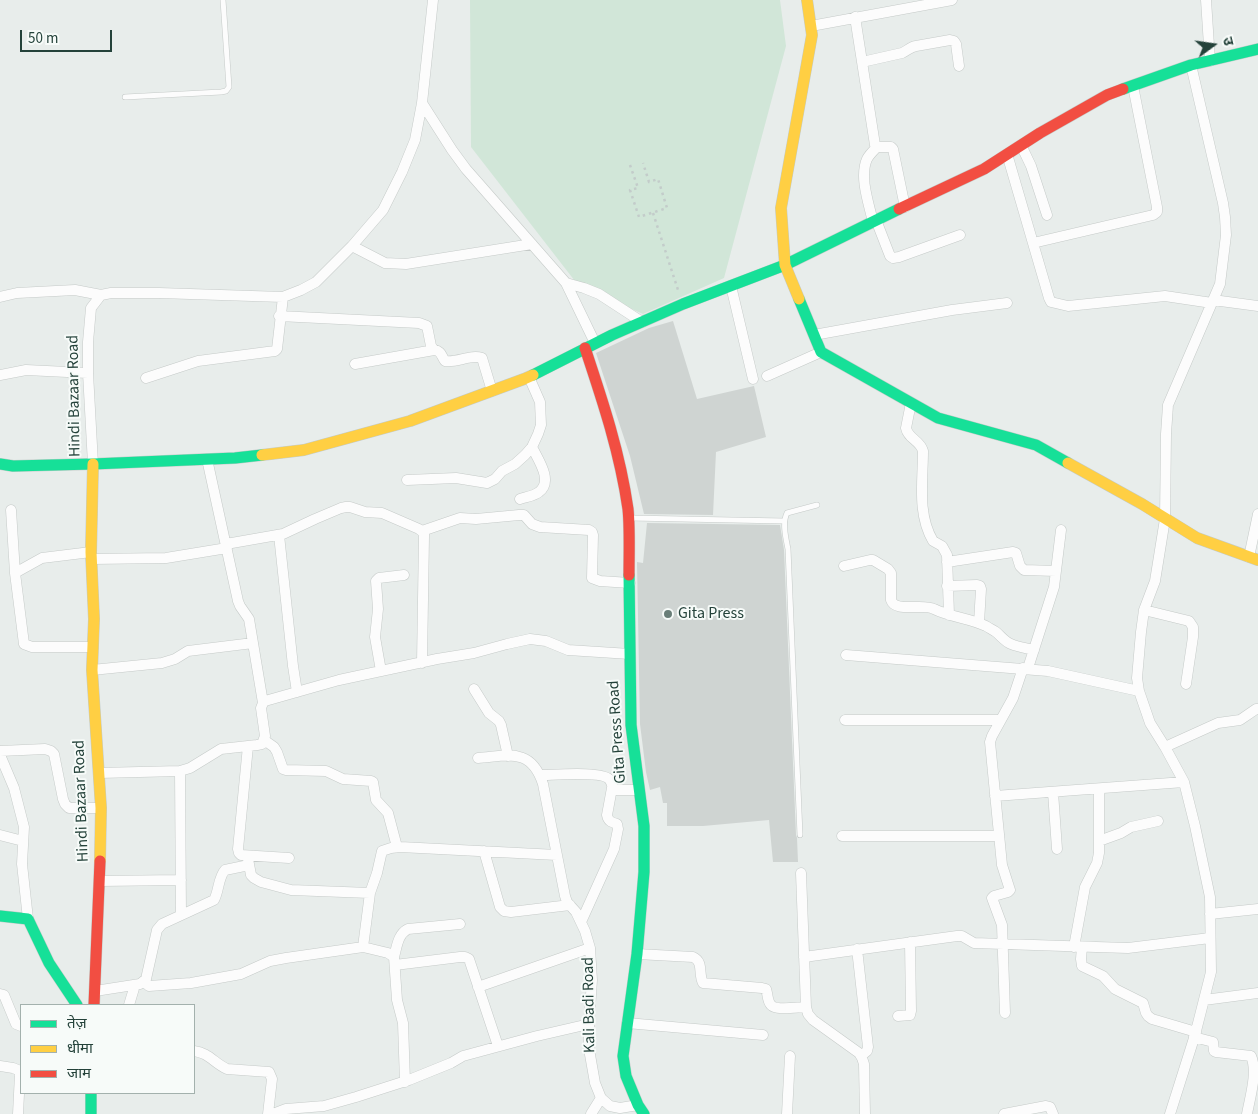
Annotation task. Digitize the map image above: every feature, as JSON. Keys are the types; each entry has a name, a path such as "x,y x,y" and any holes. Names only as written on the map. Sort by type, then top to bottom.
{"street":[{"path":"0,297 17,293 75,290 100,295 159,292 282,297 316,282 352,246 383,210 402,172 415,140 422,103 433,0"},
{"path":"807,0 812,35 781,208 785,265 821,352 938,418 1036,445 1142,504 1197,538 1254,558 1258,514"},
{"path":"811,26 952,0"},
{"path":"1206,0 1210,61"},
{"path":"855,17 874,141 877,147"},
{"path":"862,62 906,52 912,47 950,40 956,44 959,66"},
{"path":"0,464 13,466 93,464 235,458 304,450 410,421 529,377 590,346 683,304 785,265 984,170 1040,133 1108,95 1191,65 1258,49"},
{"path":"1170,1114 1195,1034 1211,972 1210,897 1184,782 1150,723 1139,691 1138,678 1144,610 1155,581 1165,519 1168,405 1220,284 1226,234 1224,203 1191,65"},
{"path":"1033,243 1153,215 1156,212 1155,198 1133,86"},
{"path":"422,103 466,169 566,283 590,346"},
{"path":"1021,145 1031,166 1047,215"},
{"path":"905,207 893,149 890,147 877,147 866,160 864,179 875,221 890,256 893,258 899,257 960,235"},
{"path":"1007,154 1051,302 1068,306 1165,296 1258,306"},
{"path":"352,246 385,263 406,264 532,244"},
{"path":"566,283 598,294 642,322"},
{"path":"731,286 753,379"},
{"name":"Hindi Bazaar Road","path":"94,1004 100,881 101,808 92,670 94,619 92,555 93,464 88,342 91,308 100,295"},
{"path":"146,378 198,361 275,351 282,297"},
{"path":"814,335 952,310 1007,303"},
{"path":"280,316 419,323 426,326 434,350"},
{"name":"Gita Press Road","path":"590,346 625,488 628,518 631,725 644,826 644,872 637,954 623,1056 626,1076 641,1109"},
{"path":"355,364 434,350 442,353 445,361 450,362 478,356 482,358 492,391"},
{"path":"767,376 821,352"},
{"path":"0,375 26,370 88,373"},
{"path":"407,480 456,478 487,482 492,481 515,464 532,447 541,425 540,402 529,377"},
{"path":"911,403 906,428 908,434 920,443 923,450 923,515 933,542 942,546 947,555 949,615"},
{"path":"520,499 541,491 544,486 544,474 532,447"},
{"path":"99,773 180,771 190,768 221,750 262,744 264,740 262,703 249,619 238,601 208,459"},
{"path":"15,573 42,558 92,555 166,558 279,535 346,507 365,512 382,513 422,531 455,519 519,515 524,515 532,524 540,527 589,530 593,535 592,578 600,581 630,583"},
{"path":"11,510 15,573 24,644 32,647 93,647"},
{"path":"1005,1013 1001,920 992,898 1010,890 1002,865 998,836 990,742 1013,698 1034,650 1052,594 1061,530"},
{"path":"422,531 424,536 422,663"},
{"path":"279,535 297,692"},
{"path":"947,562 1013,552 1016,553 1020,566 1024,570 1056,570"},
{"path":"844,566 865,560 873,560 890,570 891,600 894,606 928,607 942,613 979,623 996,632 1011,644 1034,650"},
{"path":"381,671 376,637 378,610 375,584 379,578 404,575"},
{"path":"947,586 980,586 979,623"},
{"path":"1144,610 1189,622 1193,627 1194,637 1186,684"},
{"path":"262,703 339,680 474,653 530,639 546,641 568,650 630,654"},
{"path":"92,670 162,663 175,659 188,651 253,643"},
{"path":"846,656 1025,668 1048,671 1139,691"},
{"path":"474,689 489,713 499,721 508,756"},
{"path":"1165,747 1218,723 1240,720 1258,709"},
{"path":"845,720 1001,720"},
{"path":"264,740 274,747 283,769 326,771 343,779 373,782 376,800 388,814 397,848"},
{"path":"248,746 238,849 239,853 249,860"},
{"path":"0,751 45,749 51,751 54,754 65,804 69,808 101,808"},
{"path":"0,755 14,788 24,827 22,864 28,919 50,963 76,1004"},
{"path":"478,758 513,755 524,758 534,764 540,775 594,774 607,778 611,782 612,788 607,815 610,821 617,824 618,829 614,848 583,926"},
{"path":"180,771 181,915"},
{"name":"Kali Badi Road","path":"540,775 565,896 583,926 590,948 592,980 588,1049 595,1083 601,1098"},
{"path":"995,796 1184,782"},
{"path":"612,788 617,791 639,790"},
{"path":"1099,789 1097,863 1085,887 1078,947 1082,966 1103,976 1115,989 1143,1003 1148,1016 1213,1042 1214,1051 1216,1052 1251,1056 1254,1070 1247,1114"},
{"path":"1053,792 1057,849"},
{"path":"1099,841 1131,827 1158,821"},
{"path":"0,836 23,841"},
{"path":"842,836 998,836"},
{"path":"363,947 370,893 382,851 397,848 557,855"},
{"path":"484,851 500,907 504,911 511,912 570,905"},
{"path":"95,991 139,983 146,979 159,927 214,900 222,873 225,870 249,860 288,858"},
{"path":"249,860 251,875 261,882 291,890 370,893"},
{"path":"801,873 806,1007 808,1014 813,1020 861,1056 864,1064 865,1114"},
{"path":"100,881 181,880"},
{"path":"1210,914 1258,909"},
{"path":"0,916 28,919"},
{"path":"405,1082 403,1023 397,1000 394,961 400,936 402,932 408,929 460,924"},
{"path":"804,956 957,936 962,936 974,942 1128,948 1210,938"},
{"path":"898,1016 910,1015 912,1011 910,942"},
{"path":"139,983 149,986 191,983 241,974 270,961 363,947 388,953 394,961"},
{"path":"478,987 590,948"},
{"path":"857,949 868,1047 867,1052 861,1056"},
{"path":"637,954 693,957 700,963 701,980 703,983 762,988 766,989 771,1006 776,1008 806,1007"},
{"path":"394,961 465,957 469,959 498,1046"},
{"path":"130,1004 139,983"},
{"path":"1204,1000 1258,992"},
{"path":"0,994 4,995 16,1024 20,1026"},
{"path":"628,1023 763,1035"},
{"path":"273,1114 286,1109 308,1111 405,1082 464,1056 589,1024"},
{"path":"195,1051 206,1054 227,1069 269,1072 272,1079 268,1114"},
{"path":"787,1114 790,1056"},
{"path":"0,1066 13,1068 18,1070 20,1074 18,1114"},
{"path":"91,1094 91,1114"},
{"path":"590,1114 601,1098 610,1106 641,1109"},
{"path":"1004,1114 1046,1106 1050,1107 1053,1114"}],"lane":[{"path":"125,97 226,91 229,87 223,0"},
{"path":"800,835 788,549 784,521 787,513 817,505"},
{"path":"628,518 784,521"}],"path":[{"path":"630,165 638,188 630,190 639,217 667,208 658,179 648,182 643,163"},
{"path":"653,213 683,304"}],"green space":[{"path":"470,0 780,0 786,46 724,278 643,314 578,285 471,147"}],"building":[{"path":"673,321 697,399 754,386 766,437 716,452 713,515 644,514 630,456 596,353 649,328"},
{"path":"647,523 780,525 784,550 798,862 773,862 769,820 703,826 667,826 667,803 663,803 660,787 650,790 640,724 637,562 643,563"}],"traffic: fast":[{"path":"1123,89 1191,65 1258,49"},
{"path":"533,375 612,335 683,304 785,265 899,209"},
{"path":"799,299 821,352 938,418 1036,445 1068,463"},
{"path":"0,464 13,466 93,464 235,458 262,455"},
{"path":"629,575 631,725 644,826 644,872 637,954 623,1056 626,1076 638,1105 644,1114"},
{"path":"0,916 28,919 49,963 76,1004"},
{"path":"91,1094 91,1114"}],"traffic: slow":[{"path":"799,299 785,265 781,208 812,35 807,0"},
{"path":"262,455 304,450 410,421 533,375"},
{"path":"1068,463 1142,504 1197,538 1258,560"},
{"path":"93,464 91,552 94,619 92,670 101,808 100,861"}],"traffic: jam":[{"path":"899,209 984,169 1040,133 1107,95 1123,89"},
{"path":"585,348 610,428 625,488 629,516 629,575"},
{"path":"94,1004 100,861"}],"place":[{"name":"Gita Press","path":"668,614"}]}
